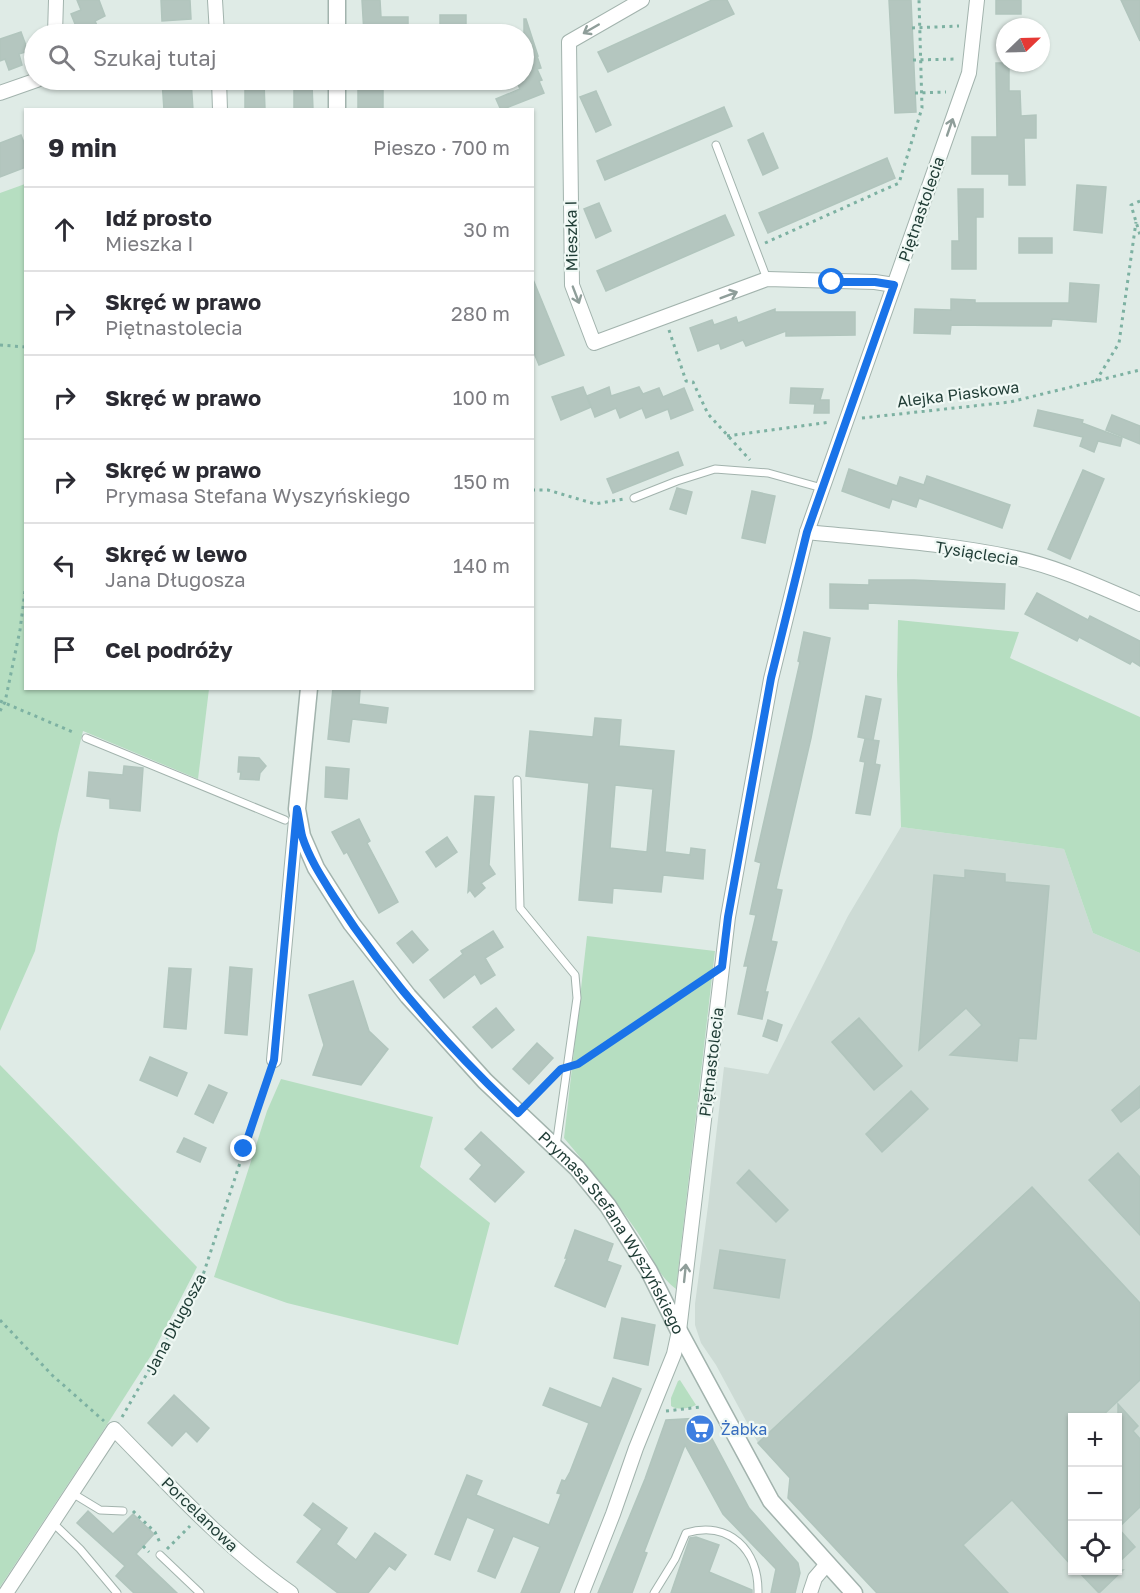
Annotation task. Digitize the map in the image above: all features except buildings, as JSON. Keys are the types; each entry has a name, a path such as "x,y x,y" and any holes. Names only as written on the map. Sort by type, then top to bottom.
{"street":[{"path":"55,24 56,0"},
{"path":"215,0 216,24"},
{"path":"337,0 337,24"},
{"name":"Mieszka I","path":"642,0 569,42 572,285 594,343 767,279 875,282 894,285"},
{"name":"Piętnastolecia","path":"582,1593 674,1354 679,1331 728,917 771,678 807,532 969,74 977,0"},
{"path":"0,93 24,85"},
{"path":"219,90 220,108"},
{"path":"337,90 337,108"},
{"name":"Tysiąclecia","path":"807,532 1012,557 1063,572 1140,604"},
{"name":"Prymasa Stefana Wyszyńskiego","path":"309,690 291,814 316,868 351,922 408,996 485,1081 577,1168 608,1206 649,1271 771,1501 854,1593"},
{"path":"274,1060 291,814"},
{"path":"6,1593 114,1429"},
{"name":"Porcelanowa","path":"114,1429 200,1516 291,1593"},
{"path":"810,1593 815,1578 827,1564"}],"lane":[{"path":"716,145 767,279"},
{"path":"634,498 715,469 761,472 822,488"},
{"path":"86,738 291,814"},
{"path":"517,780 520,908 575,975 577,998 556,1148"},
{"path":"72,1493 100,1510 123,1511"},
{"path":"52,1522 117,1593"},
{"path":"654,1593 675,1559 686,1533 701,1528 725,1532 743,1546 753,1562 758,1577 758,1593"},
{"path":"160,1555 200,1593"}],"path":[{"path":"760,245 899,183 922,108 919,0"},
{"path":"960,34 961,19"},
{"path":"912,28 961,26"},
{"path":"913,60 957,59 958,51"},
{"path":"915,93 950,92 949,99"},
{"path":"873,188 876,194"},
{"path":"844,201 846,207"},
{"path":"1140,201 1131,205 1140,235"},
{"path":"812,214 815,220"},
{"path":"1096,381 1119,343 1136,222"},
{"path":"781,227 785,234"},
{"path":"665,318 686,381 693,382 708,414 761,472"},
{"path":"0,345 24,347"},
{"name":"Alejka Piaskowa","path":"728,436 847,419 1010,402 1140,370"},
{"path":"534,490 548,490 595,504 634,498"},
{"path":"0,711 5,702 24,599"},
{"path":"0,701 86,738"},
{"path":"518,1113 561,1069 578,1064 722,967"},
{"name":"Jana Długosza","path":"114,1429 143,1383 202,1278 274,1060"},
{"path":"0,1320 52,1375 114,1429"},
{"path":"666,1402 662,1412 703,1407 693,1389 706,1382"},
{"path":"123,1511 133,1512 155,1532 164,1552 200,1516"}],"shaded area":[{"path":"901,827 1064,849 1093,933 1140,953 1140,1593 877,1593 788,1498 790,1477 758,1443 716,1365 701,1343 695,1325 695,1304 724,1067 768,1074 848,916"}],"green space":[{"path":"24,184 24,690 209,690 198,779 83,731 58,834 35,951 0,1031 0,193"},
{"path":"898,620 1019,632 1010,658 1140,717 1140,953 1093,933 1064,849 901,827"},
{"path":"587,936 715,951 676,1289 658,1270 638,1233 620,1208 564,1138"},
{"path":"0,1065 197,1267 152,1354 0,1587"},
{"path":"281,1079 433,1117 420,1167 490,1223 458,1345 287,1303 214,1277 267,1111"},
{"path":"680,1380 696,1405 683,1408 671,1406 671,1398"}],"place":[{"name":"Żabka","path":"700,1429"}],"route":[{"path":"244,1149 274,1060 297,809 302,837 316,868 351,922 408,996 485,1081 518,1113 561,1069 578,1064 722,967 728,917 771,678 807,532 894,285 875,282 832,282"}]}
